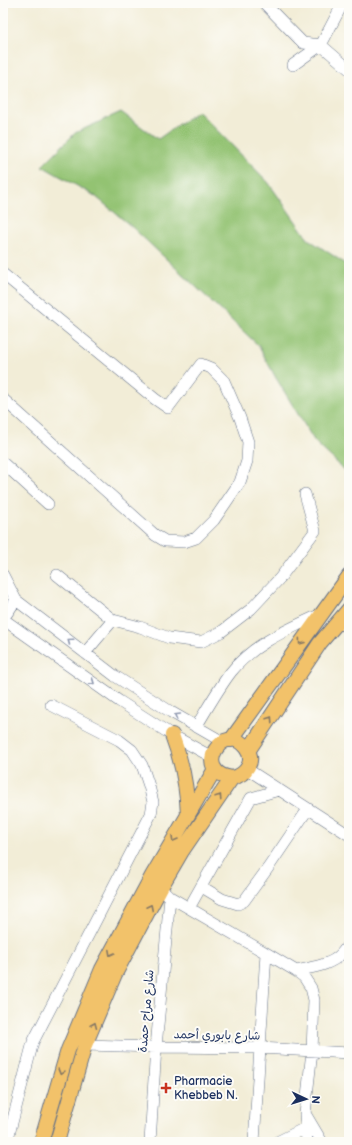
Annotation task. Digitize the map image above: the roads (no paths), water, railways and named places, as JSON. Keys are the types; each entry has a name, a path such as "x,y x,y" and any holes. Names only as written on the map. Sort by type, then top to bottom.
{"main road":[{"path":"41,1142 68,1050 102,969 152,876 188,815 213,763 214,750 218,745 227,741 349,576"},
{"path":"248,751 320,643 343,625 349,610"},
{"path":"172,735 184,774 188,815"},
{"path":"213,763 219,774 225,777 232,778 238,776 247,769 249,763 248,751 241,743 227,741"},
{"path":"57,1142 85,1045 116,974 165,892 182,851 232,778"}],"street":[{"path":"264,3 303,43 321,45 349,68"},
{"path":"293,65 321,45 343,3"},
{"path":"3,274 154,399 168,408 201,364 211,368 224,381 240,418 248,442 247,461 240,482 214,520 196,538 184,542 165,541 155,535 3,399"},
{"path":"3,463 48,504"},
{"path":"57,575 113,620 140,627 169,638 202,642 221,632 251,610 280,578 315,531 305,494"},
{"path":"3,575 16,600 121,680 196,727 227,741"},
{"path":"16,600 3,619 119,701 213,763"},
{"path":"196,727 232,672 244,658 281,633 321,614"},
{"path":"85,653 113,620"},
{"path":"7,1142 33,1042 151,814 153,802 142,765 132,750 119,740 51,705"},
{"path":"247,769 349,835"},
{"path":"189,908 251,798 279,790"},
{"path":"202,887 222,898 238,904 244,901 272,863 308,809"},
{"path":"165,892 189,908 296,971 304,977 311,988 314,1000 312,1051 305,1114 307,1142"},
{"name":"شارع مراح حمدة","path":"150,1142 165,892"},
{"path":"296,971 333,961 341,955 349,944"},
{"path":"254,1142 266,954"},
{"name":"شارع بابوري أحمد","path":"85,1045 260,1048 349,1053"},
{"path":"305,1114 322,1142"},
{"path":"277,1142 306,1128"}],"place":[{"name":"Pharmacie Khebbeb N.","path":"166,1088"}]}
